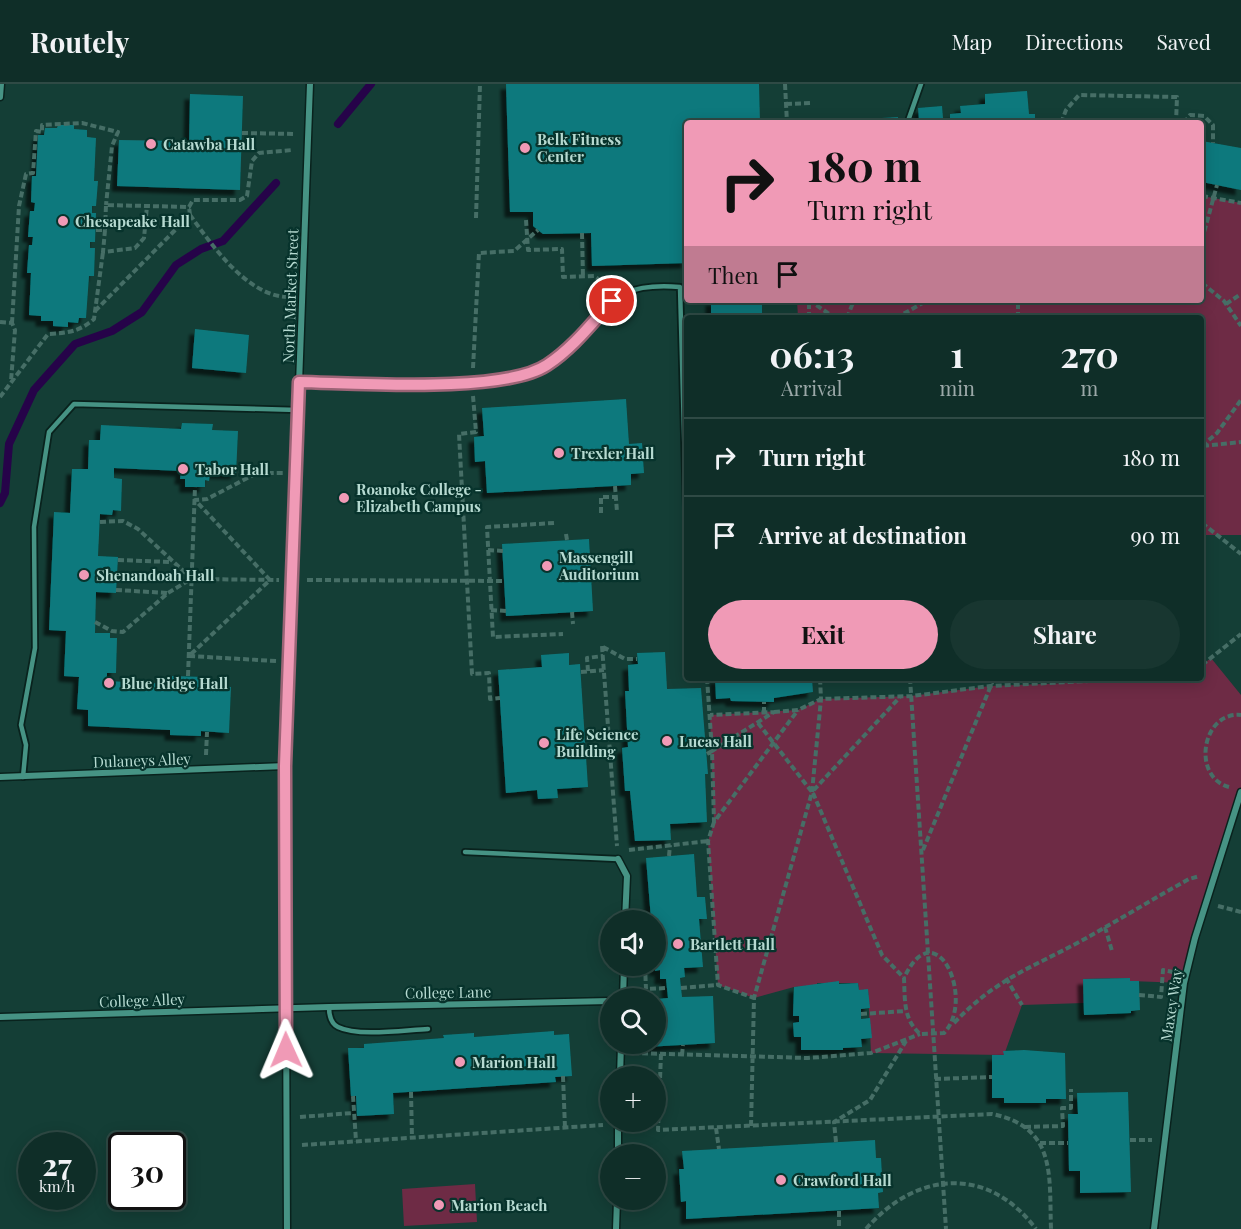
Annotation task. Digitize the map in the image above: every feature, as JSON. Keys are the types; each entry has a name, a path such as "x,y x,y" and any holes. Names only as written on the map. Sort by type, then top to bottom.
{"street":[{"path":"0,97 1,84"},
{"name":"North Market Street","path":"287,1229 285,766 310,84"},
{"name":"Dulaneys Alley","path":"0,777 285,766"},
{"name":"Maxey Way","path":"1154,1229 1187,973 1206,902 1241,792"},
{"path":"618,859 627,876 625,910"},
{"name":"College Lane","path":"285,1008 600,1001"},
{"name":"College Alley","path":"0,1017 285,1008"},
{"path":"616,1229 617,1210"}],"lane":[{"path":"908,120 921,84"},
{"path":"299,382 472,383 512,377 546,366 572,346 612,301 634,288 680,287 684,434"},
{"path":"23,777 26,745 21,725 34,648 34,527 49,432 74,404 298,410"},
{"path":"465,852 618,859"},
{"path":"329,1006 330,1018 337,1027 356,1031 428,1029"}],"path":[{"path":"476,218 480,84"},
{"path":"785,84 787,120"},
{"path":"1062,120 1066,110 1079,95 1177,97 1176,120"},
{"path":"786,104 813,102"},
{"path":"1187,120 1191,115 1204,116 1213,125 1213,143"},
{"path":"0,397 48,334 70,333 84,328 94,320 103,252 112,146 118,132 82,123 42,125 42,132 36,131 33,173 26,174 19,206 11,382"},
{"path":"242,133 284,134"},
{"path":"302,298 274,297 236,272 219,254 190,215 189,207 193,200 240,200 247,196 252,160 259,153 308,149"},
{"path":"1204,232 1217,185"},
{"path":"1204,196 1241,203"},
{"path":"106,205 189,207"},
{"path":"103,252 135,248 144,238 147,206"},
{"path":"95,311 190,215"},
{"path":"526,220 528,250 562,249 563,278 594,276 622,295"},
{"path":"96,230 105,230"},
{"path":"500,698 490,699 489,673 472,674 459,434 476,432 472,383 479,253 514,251 538,230"},
{"path":"582,233 583,277"},
{"path":"1204,285 1226,304 1241,326"},
{"path":"1226,304 1241,294"},
{"path":"813,303 831,315"},
{"path":"912,303 914,308"},
{"path":"901,315 923,303"},
{"path":"0,322 12,323"},
{"path":"1204,444 1217,433 1241,400"},
{"path":"1204,446 1241,442"},
{"path":"195,500 207,499 257,473 296,474"},
{"path":"615,486 617,512"},
{"path":"188,676 195,487"},
{"path":"602,513 601,497 616,497"},
{"path":"195,500 270,580"},
{"path":"99,522 123,521 138,529 192,579"},
{"path":"554,523 487,527 493,637 563,634"},
{"path":"1204,525 1241,554"},
{"path":"566,534 567,540"},
{"path":"488,550 502,551"},
{"path":"118,560 171,562"},
{"path":"95,622 112,631 123,632 168,593 192,579 292,580"},
{"path":"189,656 270,580"},
{"path":"321,580 504,581"},
{"path":"116,590 168,593"},
{"path":"491,610 506,610"},
{"path":"572,612 573,624"},
{"path":"1204,663 1241,634"},
{"path":"618,859 602,646 625,659 637,659"},
{"path":"189,656 289,662"},
{"path":"588,671 587,658 603,656"},
{"path":"581,672 604,670"},
{"path":"707,681 714,822"},
{"path":"752,1126 751,1057 754,998 812,792 821,699 819,681"},
{"path":"910,681 946,1229"},
{"path":"921,853 992,681"},
{"path":"710,715 798,710 821,699 912,696 1032,681 1059,683 1093,681"},
{"path":"812,792 900,697"},
{"path":"764,702 764,713"},
{"path":"718,984 708,841 714,822 798,710"},
{"path":"710,753 774,712"},
{"path":"1224,786 1213,779 1205,764 1207,744 1211,730 1221,720 1241,715"},
{"path":"758,723 812,792 882,956 904,978"},
{"path":"617,851 708,841"},
{"path":"669,856 670,845"},
{"path":"1051,1229 1048,1166 1040,1143 1024,1127 1009,1118 992,1114 658,1130 661,1054 807,1058 871,1053 920,1034 944,1034 976,1000 1006,978 1105,927 1189,879 1216,872"},
{"path":"1206,902 1241,912"},
{"path":"706,908 714,907"},
{"path":"1105,927 1112,951"},
{"path":"920,1034 911,1026 906,1011 904,978 916,957 928,953 939,955 948,964 953,976 956,1013 951,1026"},
{"path":"1139,995 1161,997 1163,970 1187,973"},
{"path":"645,976 646,989 667,988"},
{"path":"1006,978 1022,1005"},
{"path":"681,988 718,984 754,998"},
{"path":"861,1014 906,1011"},
{"path":"834,1122 870,1100 907,1039"},
{"path":"682,1055 683,1045"},
{"path":"563,1076 565,1128"},
{"path":"935,1079 992,1077"},
{"path":"1024,1127 1063,1126 1062,1108 1071,1108 1071,1089"},
{"path":"411,1092 412,1138"},
{"path":"353,1096 356,1141"},
{"path":"286,1118 353,1113"},
{"path":"834,1122 836,1142"},
{"path":"287,1146 600,1125"},
{"path":"716,1128 719,1149"},
{"path":"1130,1140 1144,1140"},
{"path":"1040,1143 1068,1143"},
{"path":"866,1229 888,1206 902,1196 920,1188 943,1184 964,1184 988,1190 1009,1200 1036,1229"},
{"path":"839,1211 839,1229"}],"shaded area":[{"path":"1204,196 1241,203 1241,535 1204,535 1204,315 798,315 797,303 1204,303"},
{"path":"1211,658 1241,695 1241,791 1184,983 1130,981 1130,978 1083,979 1084,1003 1022,1005 1004,1055 871,1053 868,990 859,990 858,983 817,983 817,986 794,987 754,998 718,985 708,841 714,822 710,715 798,710 821,699 911,696 990,686 1122,681 1204,681 1204,663"},
{"name":"Marion Beach","path":"475,1184 477,1222 404,1226 402,1189"}],"building":[{"path":"506,84 759,84 760,120 684,120 684,263 592,266 591,233 543,234 533,226 533,212 510,212"},
{"path":"1027,91 1029,114 1035,114 1035,120 919,120 918,108 942,106 943,118 950,118 950,114 961,113 960,106 985,104 985,94"},
{"name":"Catawba Hall","path":"190,94 243,96 240,190 117,186 119,140 183,141 183,146 189,146"},
{"path":"898,117 898,120 849,120"},
{"name":"Chesapeake Hall","path":"58,125 74,125 74,129 87,130 87,137 96,138 94,181 98,181 96,206 92,206 92,213 96,213 95,242 90,242 90,248 95,248 94,276 89,276 86,318 79,318 78,323 68,322 68,327 53,326 53,321 41,321 41,316 29,315 31,273 27,273 29,245 32,245 33,237 28,237 30,211 34,211 35,203 31,202 32,176 36,176 38,135 44,135 45,128 57,128"},
{"path":"1204,141 1241,148 1241,190 1204,182"},
{"path":"711,303 762,303 762,315 711,315"},
{"path":"195,329 249,335 246,373 192,368"},
{"name":"Trexler Hall","path":"626,399 629,444 642,443 644,473 631,474 631,485 487,493 485,461 475,462 474,437 484,436 482,408"},
{"path":"182,423 213,424 212,430 238,431 236,474 210,473 209,481 205,480 205,487 185,487 185,479 180,479 181,471 114,468 114,478 122,479 121,511 113,510 112,515 100,514 98,556 118,557 116,593 96,592 95,633 110,633 110,638 117,638 116,673 107,673 107,681 172,684 172,676 204,677 203,686 231,687 229,733 201,731 201,736 170,735 170,730 88,726 88,710 77,709 79,677 64,676 66,631 49,630 54,512 70,513 72,469 88,469 89,440 100,440 101,425 181,429"},
{"name":"Massengill Auditorium","path":"589,539 593,611 506,616 502,544"},
{"name":"Lucas Hall","path":"665,652 667,689 701,688 708,774 705,774 707,822 670,824 671,840 635,841 630,791 625,791 622,748 628,747 625,691 629,691 628,665 638,664 637,653"},
{"name":"Life Science Building","path":"569,653 569,665 580,664 588,787 557,789 558,798 538,799 537,790 506,793 498,670 542,667 541,655"},
{"path":"715,681 812,681 813,692 774,698 774,702 716,699"},
{"name":"Bartlett Hall","path":"694,854 697,897 705,897 707,919 699,919 703,967 684,968 685,977 680,978 682,997 713,996 715,1043 666,1046 666,998 668,998 666,979 660,979 660,976 666,976 666,910 650,910 646,858"},
{"path":"1130,978 1130,981 1139,981 1140,1010 1131,1011 1131,1013 1084,1015 1083,979"},
{"path":"839,981 839,984 858,983 859,990 868,989 870,1008 861,1009 861,1019 870,1018 872,1038 861,1039 862,1047 843,1048 843,1050 801,1050 801,1037 794,1037 793,1023 799,1022 799,1016 793,1016 794,987"},
{"name":"Marion Hall","path":"554,1031 554,1035 569,1034 572,1076 555,1077 556,1082 393,1093 394,1114 357,1116 356,1096 351,1096 348,1048 364,1048 364,1044 444,1038 443,1035 474,1033 474,1037"},
{"path":"1003,1051 1065,1053 1066,1099 1046,1099 1046,1103 1004,1103 1004,1098 992,1098 992,1055 1004,1055"},
{"path":"1128,1092 1131,1192 1080,1193 1080,1171 1069,1171 1068,1114 1078,1114 1077,1093"},
{"name":"Crawford Hall","path":"875,1140 876,1158 881,1158 883,1192 878,1193 879,1208 686,1219 686,1201 681,1202 679,1169 684,1169 682,1151"}],"waterway":[{"path":"338,124 371,84"},
{"path":"0,503 5,493 9,444 34,390 75,344 112,331 142,312 176,265 201,249 223,241 276,183"}],"place":[{"name":"Catawba Hall","path":"151,144"},
{"name":"Belk Fitness Center","path":"525,148"},
{"name":"Chesapeake Hall","path":"63,221"},
{"name":"Trexler Hall","path":"559,453"},
{"name":"Tabor Hall","path":"183,469"},
{"name":"Roanoke College - Elizabeth Campus","path":"344,498"},
{"name":"Massengill Auditorium","path":"547,566"},
{"name":"Shenandoah Hall","path":"84,575"},
{"name":"Blue Ridge Hall","path":"109,683"},
{"name":"Lucas Hall","path":"667,741"},
{"name":"Life Science Building","path":"544,743"},
{"name":"Bartlett Hall","path":"678,944"},
{"name":"Marion Hall","path":"460,1062"},
{"name":"Crawford Hall","path":"781,1180"},
{"name":"Marion Beach","path":"439,1205"}],"route":[{"path":"286,1050 285,766 299,382 467,384 512,377 546,366 572,346 612,301"}]}
